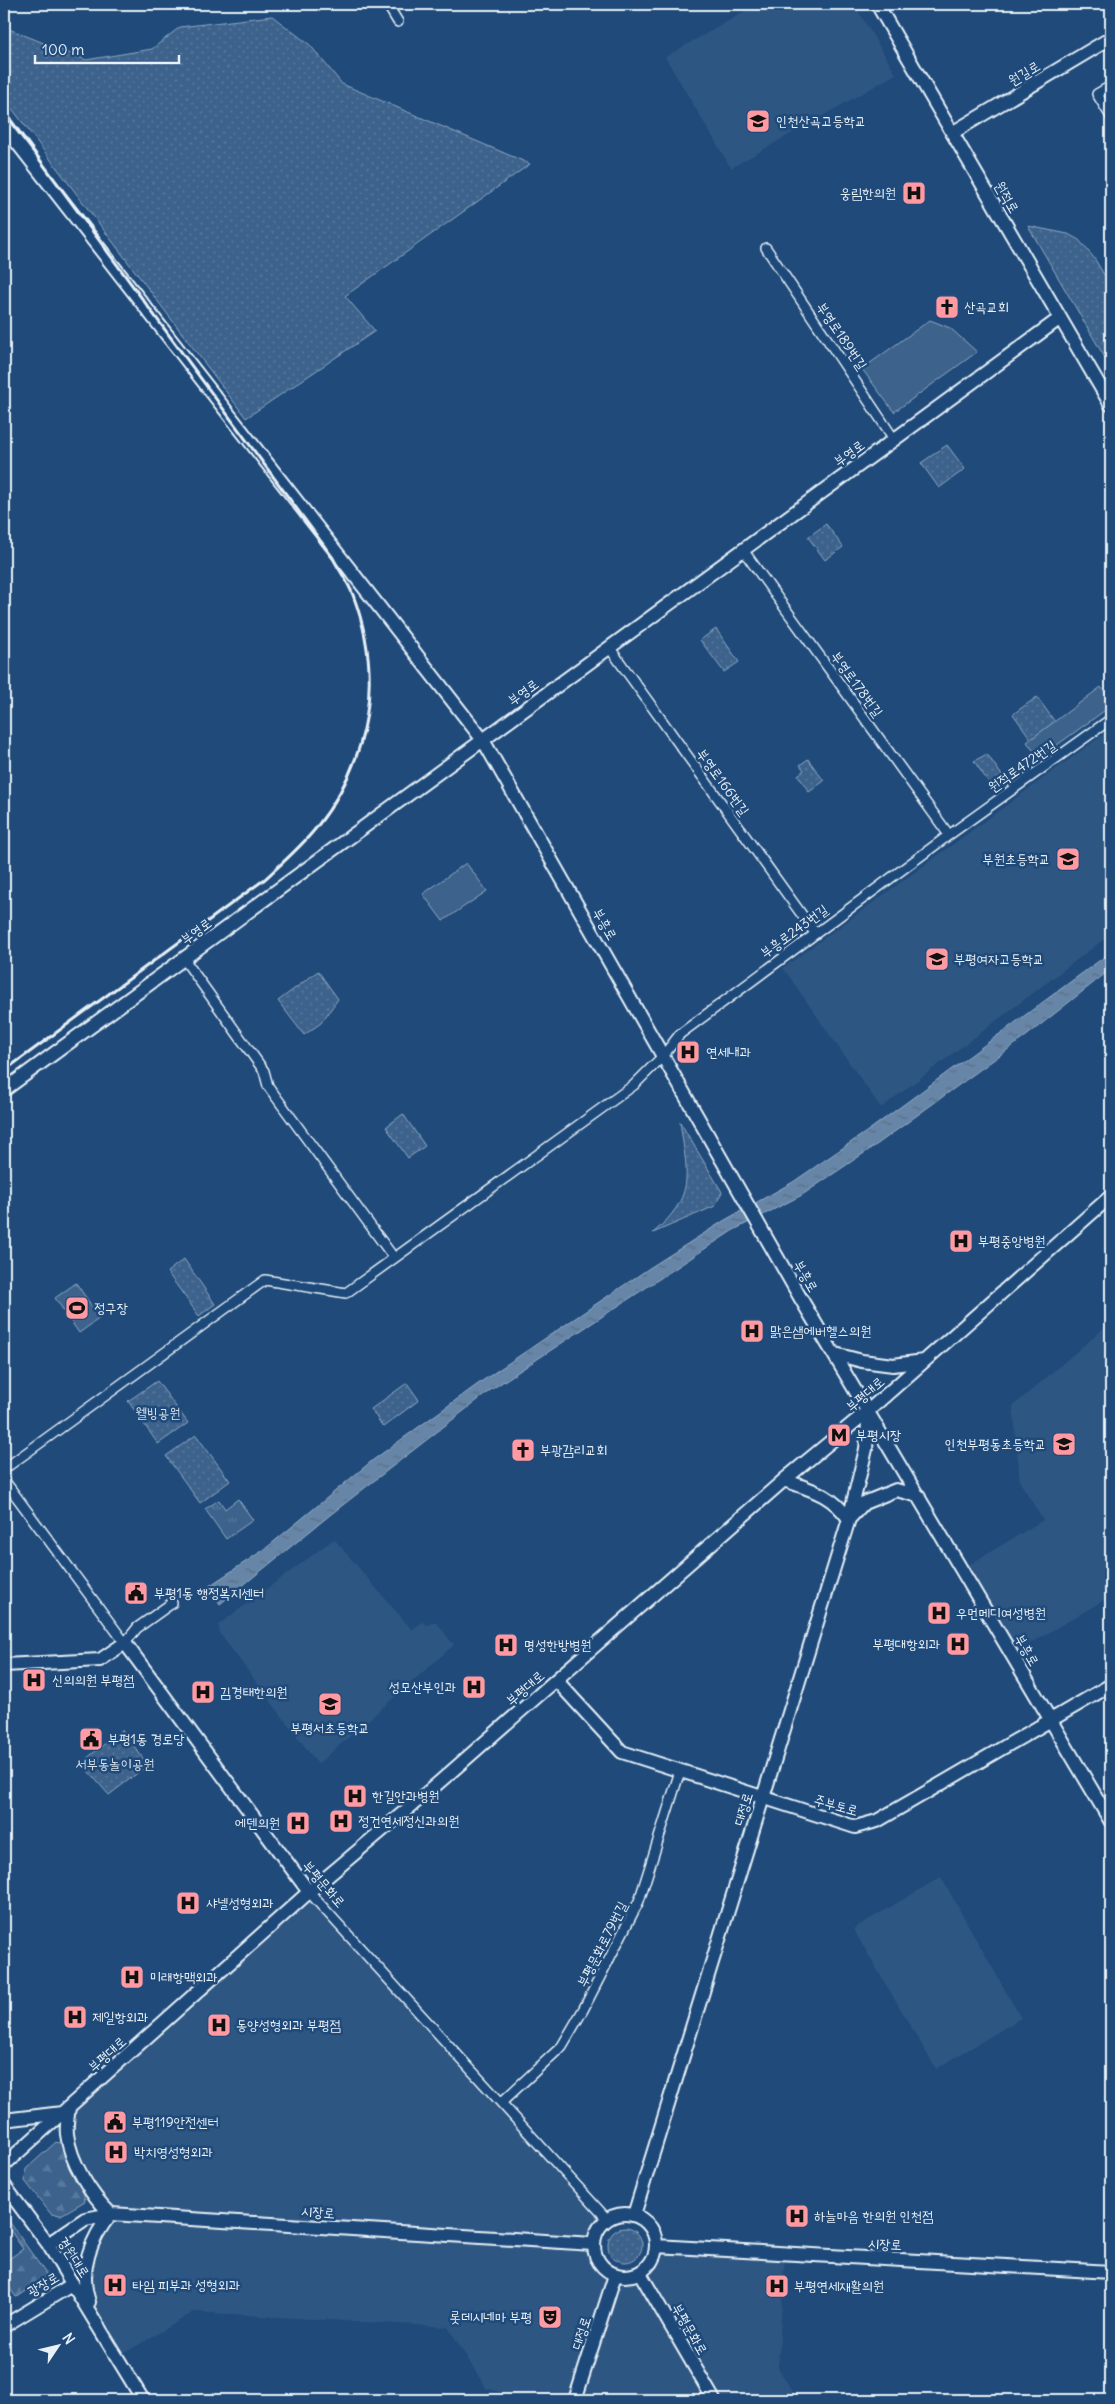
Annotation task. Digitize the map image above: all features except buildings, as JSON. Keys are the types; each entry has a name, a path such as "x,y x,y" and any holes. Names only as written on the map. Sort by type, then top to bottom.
{"street":[{"path":"387,4 398,22"},
{"name":"원적로","path":"877,4 1059,319 1111,405"},
{"name":"원길로","path":"952,133 1111,39"},
{"path":"1111,86 1097,94 1111,117"},
{"name":"부흥로","path":"4,126 483,740 770,1244 1111,1822"},
{"name":"부영로189번길","path":"766,248 894,439"},
{"name":"부영로","path":"4,1090 1059,319"},
{"name":"부영로178번길","path":"743,550 949,835"},
{"name":"부영로166번길","path":"609,648 815,933"},
{"name":"원적로472번길","path":"949,835 1111,719"},
{"name":"부흥로243번길","path":"4,1469 265,1280 346,1293 634,1085 663,1056 680,1034 949,835"},
{"path":"184,959 264,1071 268,1086 394,1258"},
{"name":"부평대로","path":"4,2164 309,1892 436,1785 784,1480 869,1410 1111,1196"},
{"path":"835,1354 862,1361 893,1365 924,1362"},
{"name":"대정로","path":"634,2215 849,1519 866,1449 869,1410"},
{"path":"4,1480 125,1643"},
{"path":"784,1480 823,1494 842,1509 849,1519 864,1504 896,1490 919,1496"},
{"path":"4,1665 100,1660 125,1643 138,1628 172,1603"},
{"name":"부평문화로","path":"125,1643 309,1892 607,2219"},
{"name":"주부토로","path":"556,1680 622,1752 848,1826 863,1826 877,1821 1111,1685"},
{"name":"부평문화로79번길","path":"502,2102 562,2046 583,2010 639,1901 680,1771"},
{"path":"4,2120 66,2110 69,2143 91,2193 111,2214 100,2227 93,2241 86,2264 87,2295 94,2316"},
{"name":"경원대로","path":"4,2185 48,2244 94,2316 143,2400"},
{"name":"시장로","path":"48,2244 85,2219 111,2214 593,2244"},
{"path":"625,2214 634,2215 643,2220 654,2234 656,2246 650,2264 640,2273 628,2277 615,2275 603,2268 596,2258 593,2244 598,2228 607,2219 625,2214"},
{"name":"시장로","path":"656,2246 1111,2272"},
{"name":"부평문화로","path":"640,2273 714,2400"},
{"name":"대정로","path":"575,2400 615,2275"},
{"name":"광장로","path":"4,2326 73,2284"}],"shaded area":[{"name":"인천산곡고등학교","path":"758,4 854,4 896,74 731,168 665,57"},
{"name":"부평여자고등학교","path":"1111,729 1111,903 1103,909 1106,927 1111,934 881,1108 783,968"},
{"name":"인천부평동초등학교","path":"1111,1322 1111,1596 1012,1654 962,1569 1043,1520 1020,1482 1013,1406"},
{"name":"부평서초등학교","path":"334,1539 412,1630 422,1622 427,1625 436,1622 454,1645 318,1764 220,1634 218,1625"},
{"path":"941,1877 1021,2018 936,2069 853,1929"},
{"path":"309,1892 607,2219 598,2228 593,2244 596,2258 603,2268 615,2275 628,2277 640,2273 650,2264 656,2246 785,2254 778,2368 798,2400 525,2400 486,2388 448,2327 194,2312 118,2357 94,2316 85,2280 111,2214 69,2143 69,2107"}],"green space":[{"path":"272,16 310,45 342,84 530,164 345,296 375,331 246,418 4,98 4,27 86,60 152,49 180,27"},
{"path":"1028,226 1068,234 1079,240 1094,258 1111,286 1111,368"},
{"path":"930,320 950,328 977,352 894,412 862,369"},
{"path":"947,445 965,469 939,488 921,463"},
{"path":"826,524 843,547 825,560 808,537"},
{"path":"716,629 739,662 724,672 700,640"},
{"path":"1101,687 1111,701 1111,706 1039,758 1027,742"},
{"path":"1037,697 1055,722 1031,739 1013,714"},
{"path":"987,754 1003,777 991,786 974,761"},
{"path":"808,759 824,781 809,792 798,775 804,770 800,765"},
{"path":"466,863 487,891 443,921 423,894"},
{"path":"318,971 338,999 321,1023 304,1035 278,1001"},
{"path":"403,1114 425,1146 408,1158 386,1127"},
{"path":"680,1122 722,1192 715,1206 653,1233 677,1207 686,1183 685,1156"},
{"path":"184,1259 215,1304 199,1316 167,1272"},
{"name":"정구장","path":"76,1283 100,1318 79,1333 55,1298"},
{"name":"웰빙공원","path":"157,1381 188,1423 158,1444 128,1401"},
{"path":"407,1383 419,1400 383,1427 371,1409"},
{"path":"196,1435 230,1481 200,1503 166,1456"},
{"path":"238,1499 253,1520 226,1539 205,1509 219,1500 225,1509"},
{"name":"서부동놀이공원","path":"122,1730 148,1765 109,1795 81,1763"},
{"path":"56,2142 62,2144 85,2201 61,2215 51,2214 25,2181 26,2169"},
{"path":"4,2214 46,2274 45,2278 16,2297 4,2280 9,2259 23,2249 4,2221"},
{"path":"625,2228 632,2229 637,2233 641,2238 641,2252 637,2257 632,2261 625,2262 618,2261 613,2257 609,2252 608,2245 609,2238 613,2233 618,2229"}],"water":[{"path":"1111,952 1111,969 1025,1037 879,1143 802,1195 732,1231 492,1389 330,1515 220,1604 209,1586 265,1549 373,1460 485,1379 651,1267 725,1220 793,1182 869,1130"}],"railway":[{"path":"4,111 333,558 351,590 363,626 368,656 369,687 366,717 360,746 349,774 334,802 304,842 265,879 4,1071"}],"place":[{"name":"인천산곡고등학교","path":"758,121"},
{"name":"웅림한의원","path":"914,193"},
{"name":"산곡교회","path":"947,307"},
{"name":"부원초등학교","path":"1068,859"},
{"name":"부평여자고등학교","path":"937,959"},
{"name":"연세내과","path":"688,1052"},
{"name":"부평중앙병원","path":"961,1241"},
{"name":"정구장","path":"77,1308"},
{"name":"맑은샘에버헬스의원","path":"752,1331"},
{"name":"부평시장","path":"839,1435"},
{"name":"인천부평동초등학교","path":"1064,1444"},
{"name":"부광감리교회","path":"523,1450"},
{"name":"부평1동 행정복지센터","path":"136,1593"},
{"name":"우먼메디여성병원","path":"939,1613"},
{"name":"부평대항외과","path":"958,1644"},
{"name":"명성한방병원","path":"506,1645"},
{"name":"신의의원 부평점","path":"34,1680"},
{"name":"성모산부인과","path":"474,1687"},
{"name":"김경태한의원","path":"203,1692"},
{"name":"부평서초등학교","path":"330,1704"},
{"name":"부평1동 경로당","path":"91,1739"},
{"name":"한길안과병원","path":"355,1796"},
{"name":"정건연세정신과의원","path":"341,1821"},
{"name":"에덴의원","path":"298,1823"},
{"name":"샤넬성형외과","path":"188,1903"},
{"name":"미래항맥외과","path":"132,1977"},
{"name":"제일항외과","path":"75,2017"},
{"name":"동양성형외과 부평점","path":"219,2025"},
{"name":"부평119안전센터","path":"115,2122"},
{"name":"박치영성형외과","path":"116,2152"},
{"name":"하늘마음 한의원 인천점","path":"797,2216"},
{"name":"타임 피부과 성형외과","path":"115,2285"},
{"name":"부평연세재활의원","path":"777,2286"},
{"name":"롯데시네마 부평","path":"550,2317"}]}
